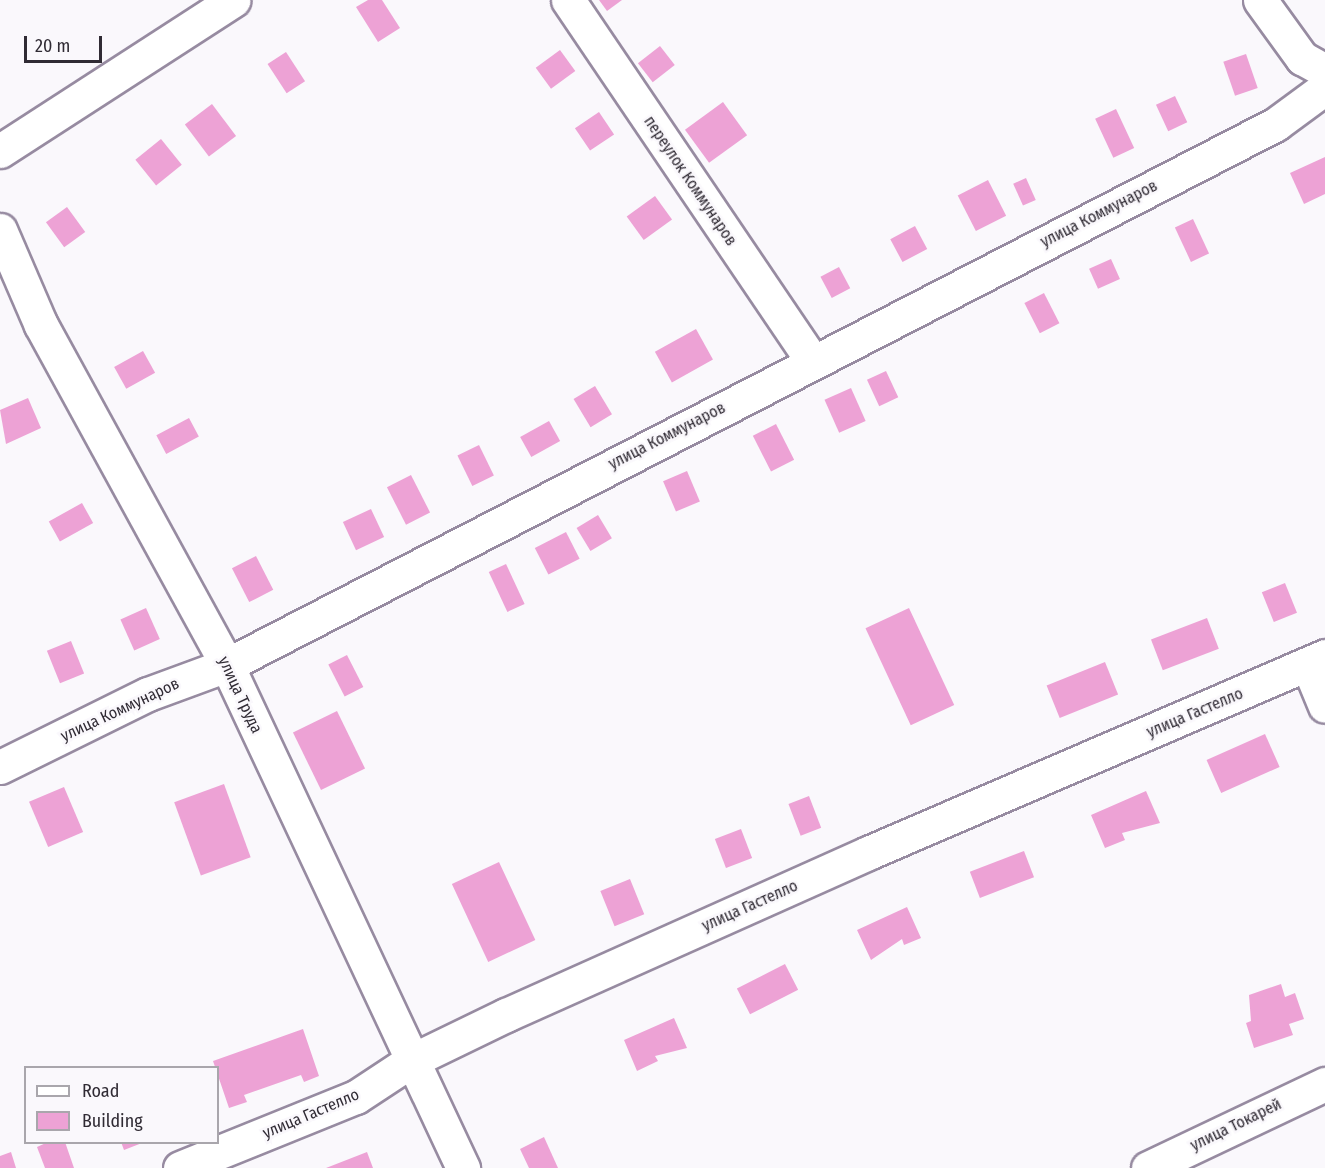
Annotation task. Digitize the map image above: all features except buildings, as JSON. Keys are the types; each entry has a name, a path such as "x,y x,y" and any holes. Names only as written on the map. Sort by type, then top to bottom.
{"street":[{"path":"0,151 233,0"},
{"name":"переулок Коммунаров","path":"568,0 812,362"},
{"path":"1260,0 1302,58 1325,71"},
{"name":"улица Коммунаров","path":"0,767 148,694 227,665 1276,124 1325,88"},
{"name":"улица Труда","path":"0,230 41,326 227,665 409,1062 463,1168"},
{"path":"1316,660 1325,706"},
{"name":"улица Гастелло","path":"180,1168 356,1096 409,1062 868,853 1316,660"},
{"name":"улица Токарей","path":"1148,1168 1325,1084"}]}
